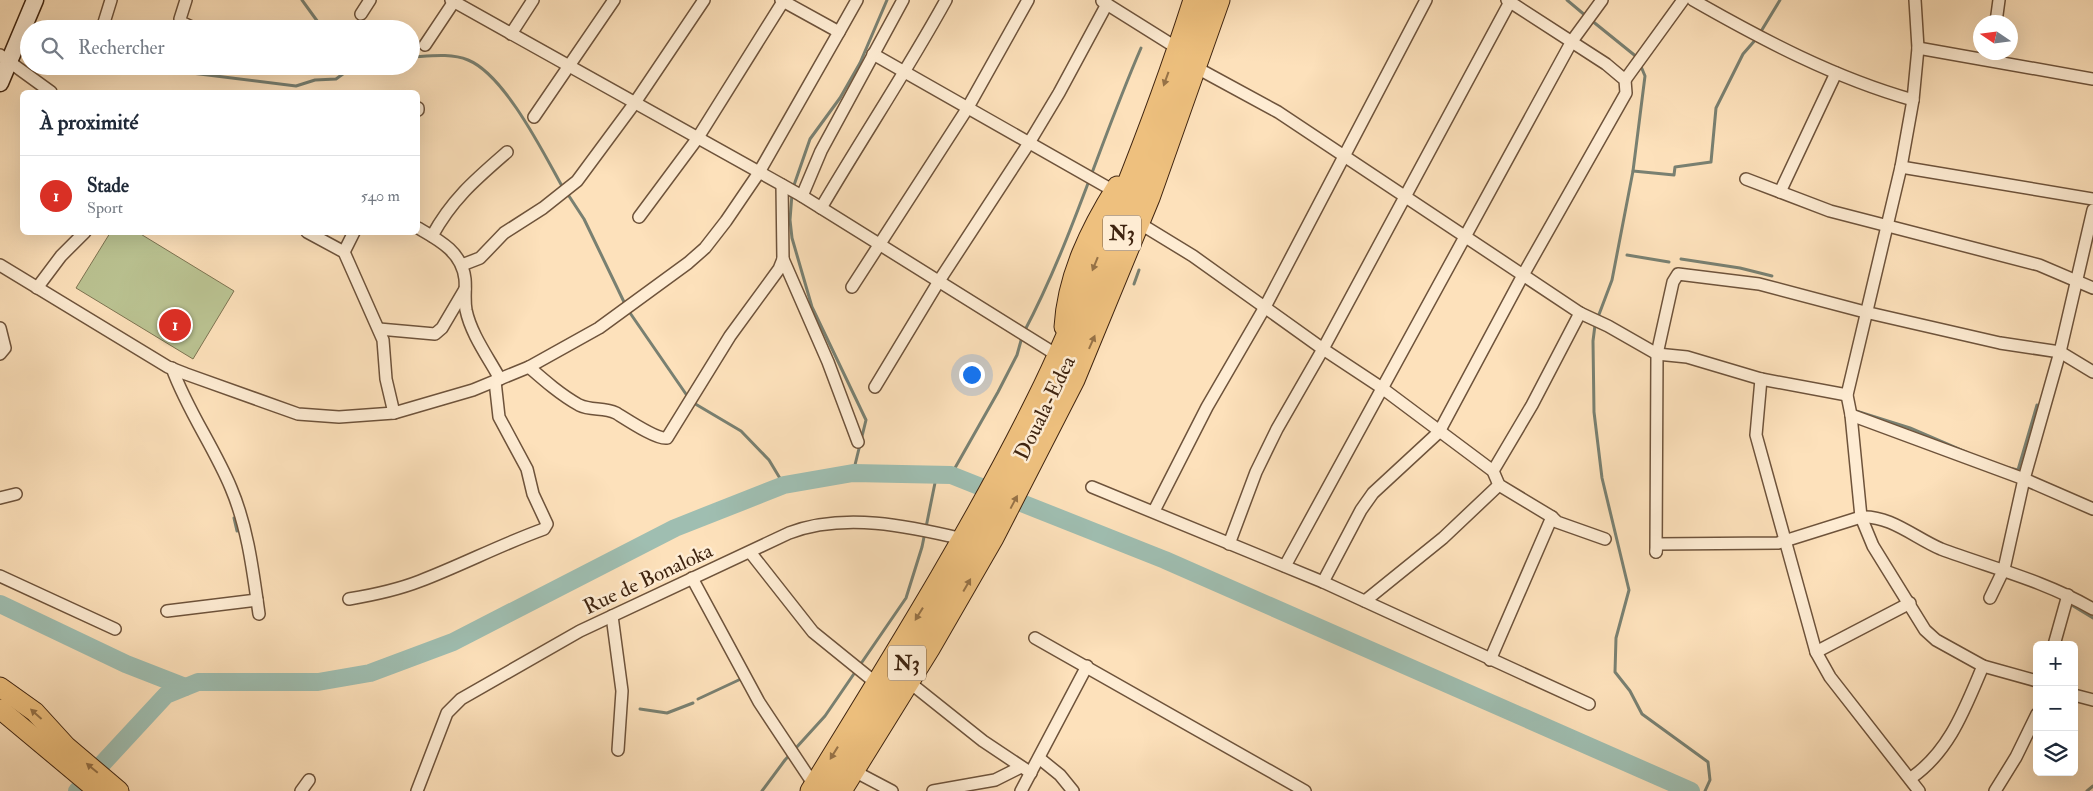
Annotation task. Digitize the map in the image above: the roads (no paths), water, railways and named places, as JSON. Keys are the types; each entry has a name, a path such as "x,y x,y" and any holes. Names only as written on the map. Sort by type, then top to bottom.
{"highway":[{"name":"Douala-Edea","path":"817,789 915,649 1020,459 1066,369 1132,211 1208,0"}],"main road":[{"path":"24,20 34,0"},
{"path":"1020,459 1060,349 1141,150 1193,0"},
{"path":"1020,459 1076,380 1139,223 1197,68 1220,0"},
{"path":"0,83 5,59 20,28"},
{"path":"1060,349 1065,303 1070,284 1091,234 1114,191 1141,150"},
{"path":"842,791 910,682 977,534"},
{"path":"817,789 876,683 977,534"},
{"path":"0,687 35,712 62,752 98,791"},
{"path":"0,708 118,790"}],"street":[{"path":"105,20 112,0"},
{"path":"180,20 186,0"},
{"path":"361,14 370,0"},
{"path":"511,34 533,0"},
{"path":"534,117 614,0"},
{"path":"462,265 480,258 504,233 570,187 634,104 704,0"},
{"path":"639,217 697,139 783,0 839,32"},
{"path":"0,265 172,368 298,414 339,417 394,413 473,390 530,367 599,328 688,263 705,248 758,174 857,0"},
{"path":"802,196 814,165 872,54 903,0"},
{"path":"821,208 905,73 946,0"},
{"path":"852,286 967,109 1028,0"},
{"path":"1154,512 1207,407 1265,307 1426,0"},
{"path":"1285,566 1572,41 1602,0"},
{"path":"1323,582 1361,510 1373,492 1439,432 1523,275 1623,100 1626,92 1625,80 1683,0"},
{"path":"1693,0 1768,42 1836,73 1913,100"},
{"path":"1915,0 1918,48 1913,100 1901,167 1847,395 1851,415 1861,516 1873,546 1925,630 1936,640 1983,666 2033,680"},
{"path":"1997,15 1999,0"},
{"path":"425,45 454,1 758,174 802,196 939,281 1060,349"},
{"path":"1229,544 1260,463 1277,429 1323,350 1509,1 1606,64 1625,80"},
{"path":"875,387 939,281 1029,143 1059,93 1104,2 1177,48"},
{"path":"1918,48 1973,55"},
{"path":"872,54 1114,191"},
{"path":"5,59 20,70"},
{"path":"2006,60 2093,79"},
{"path":"1197,68 1278,112 1580,313 1608,326 1657,354 1688,357 1761,379 1847,395"},
{"path":"1780,192 1836,73"},
{"path":"27,75 48,90"},
{"path":"432,236 444,214 458,196 507,152"},
{"path":"1901,167 2093,199"},
{"path":"1746,179 1830,211 2039,265 2093,288"},
{"path":"530,367 550,386 577,404 592,410 613,412 664,439 667,438 730,336 779,269 783,259 782,185"},
{"path":"1990,598 2004,569 2024,479 2060,352 2093,210"},
{"path":"1139,223 1193,256 1323,350 1382,388 1493,471 1499,485 1552,517 1557,522 1605,539"},
{"path":"348,600 387,592 419,581 509,541 544,529 547,524 533,494 527,469 499,417 497,380 466,310 462,265 457,256 420,229"},
{"path":"37,288 61,256 82,235"},
{"path":"313,235 344,252 379,329 384,351 387,385 394,413"},
{"path":"344,252 352,235"},
{"path":"783,259 828,362 858,442"},
{"path":"2093,372 2060,352 2000,343 1866,312 1759,284 1678,274 1673,282 1657,354 1656,552 1657,544 1758,544 1784,540 1861,516 1881,518 1922,541 2004,569 2068,595 2093,609"},
{"path":"379,329 435,334 442,328 465,289"},
{"path":"1493,471 1532,405 1580,313"},
{"path":"0,328 5,348 0,354"},
{"path":"172,368 216,456 236,502 243,522 259,614"},
{"path":"1761,379 1756,435 1816,652 1830,677 1912,778 1920,791"},
{"path":"1851,415 2024,479 2093,510"},
{"path":"1365,601 1450,533 1499,485"},
{"path":"1092,487 1323,582 1490,660 1590,704"},
{"path":"0,498 16,494"},
{"path":"1490,660 1552,517"},
{"name":"Rue de Bonaloka","path":"417,791 447,713 454,705 580,631 789,533 820,525 889,524 977,534"},
{"path":"750,552 813,632 876,683"},
{"path":"0,576 115,629"},
{"path":"692,578 759,702 817,789"},
{"path":"2055,641 2068,595"},
{"path":"167,611 257,600"},
{"path":"1816,652 1910,603"},
{"path":"612,616 622,691 618,750"},
{"path":"1035,638 1305,791"},
{"path":"933,791 995,780 1026,770 1039,758 1087,666"},
{"path":"1912,778 1924,769 1948,740 1983,666"},
{"path":"910,682 979,737 1026,770"},
{"path":"2078,696 2093,700"},
{"path":"1995,791 2016,757 2033,722"},
{"path":"1039,758 1060,775 1073,791"},
{"path":"1021,791 1026,770"},
{"path":"854,771 892,791"},
{"path":"301,791 310,780"}],"waterway":[{"path":"302,0 316,20"},
{"path":"793,188 810,139 840,98 860,63 887,0"},
{"path":"1567,0 1586,16"},
{"path":"1760,33 1780,0"},
{"path":"1591,20 1638,58"},
{"path":"1633,171 1674,175 1675,167 1711,162 1716,108 1743,54 1757,38"},
{"path":"1024,332 1057,262 1141,48"},
{"path":"420,56 455,56 468,60 482,68 496,82 522,117 563,188"},
{"path":"1640,64 1645,76 1633,171 1612,280 1595,325 1593,341 1594,412 1602,478 1629,590 1616,638 1615,672 1630,691 1642,714 1708,762 1710,780 1705,791"},
{"path":"207,75 296,86 315,80 336,79 342,75"},
{"path":"567,193 584,219 625,304"},
{"path":"792,194 790,220 792,238 812,307 866,420 853,473"},
{"path":"1627,255 1669,262"},
{"path":"1681,259 1740,268 1772,276"},
{"path":"1134,284 1139,270"},
{"path":"628,310 688,397"},
{"path":"951,475 998,392 1017,355 1022,337"},
{"path":"692,402 741,431 769,460 784,485"},
{"path":"2009,468 2018,470 2037,405"},
{"path":"1856,411 1910,428 1968,453"},
{"path":"77,791 166,695 198,682 318,682 370,673 453,642 675,528 784,485 853,473 951,475 1165,560 1691,791"},
{"path":"762,791 785,760 825,716 906,598 922,547 937,473"},
{"path":"234,518 237,531"},
{"path":"0,604 126,664 185,687"},
{"path":"2070,604 2093,618"},
{"path":"698,699 743,678"},
{"path":"640,709 667,713 693,703"},
{"path":"2087,791 2093,786"}],"place":[{"name":"Stade","path":"175,325"}]}
